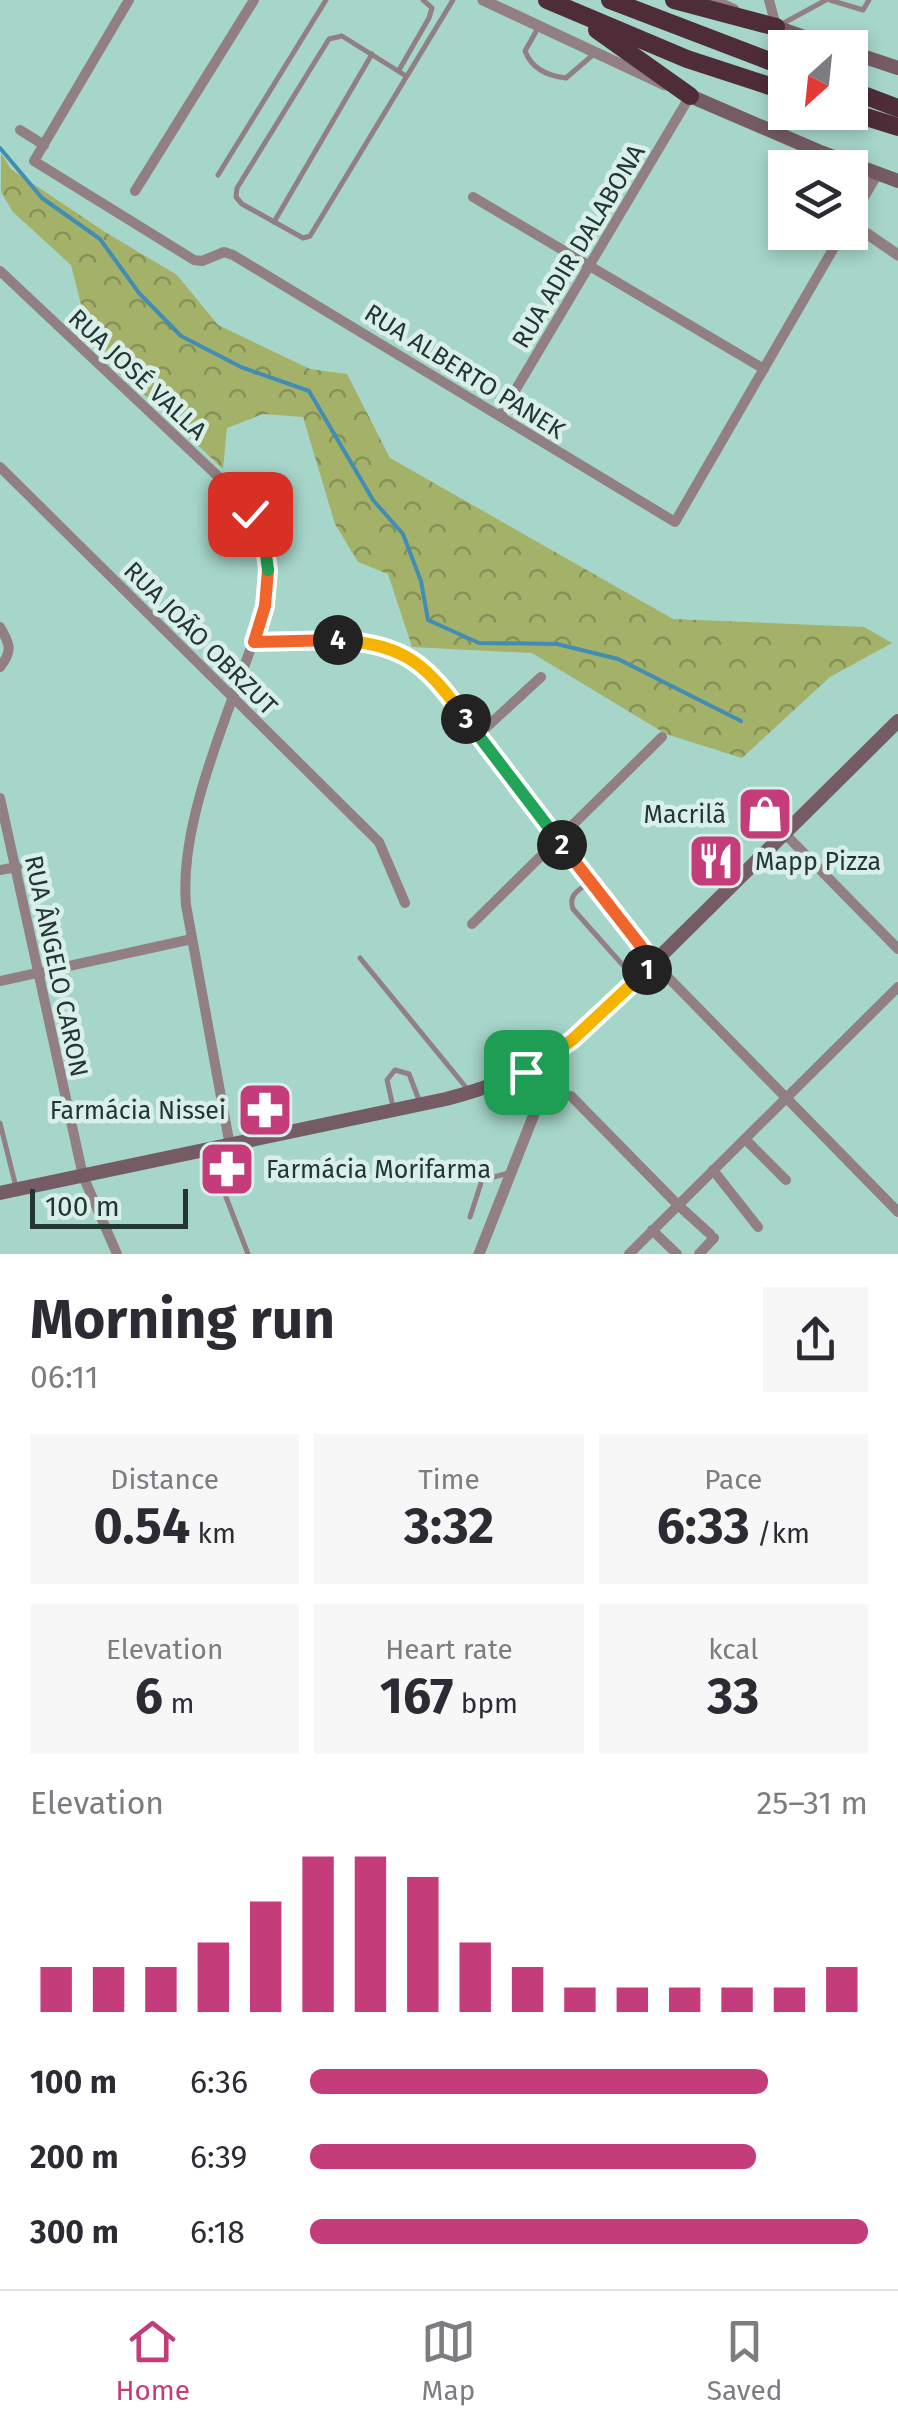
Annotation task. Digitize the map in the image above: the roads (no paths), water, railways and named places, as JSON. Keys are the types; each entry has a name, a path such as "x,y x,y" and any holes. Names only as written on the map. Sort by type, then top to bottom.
{"highway":[{"path":"547,0 687,59 768,85"},
{"path":"610,0 768,60"},
{"path":"674,0 776,28"},
{"path":"568,10 690,96"},
{"path":"868,97 898,108"},
{"path":"868,118 898,128"}],"main road":[{"path":"776,28 782,30"},
{"path":"868,58 898,68"},
{"path":"690,96 898,181"},
{"path":"0,1194 470,1093 532,1069 572,1040 654,963 898,722"}],"street":[{"path":"20,130 44,145 128,0"},
{"path":"135,190 254,0"},
{"path":"484,0 690,96"},
{"path":"714,0 776,28"},
{"path":"769,0 776,28"},
{"name":"RUA ADIR DALABONA","path":"500,416 690,96"},
{"name":"RUA ALBERTO PANEK","path":"44,145 34,160 194,260 202,261 222,252 233,255 675,522 764,369"},
{"path":"868,190 877,174"},
{"path":"473,197 764,369 833,250"},
{"path":"868,234 898,255"},
{"name":"RUA JOSÉ VALLA","path":"0,271 222,481 250,514 268,562 267,596 199,802 188,846 185,886 230,1146"},
{"name":"RUA JOÃO OBRZUT","path":"0,467 374,837 406,902"},
{"path":"0,627 10,644 9,655 0,667"},
{"path":"254,642 337,640 392,649 422,665 654,963 898,1212"},
{"path":"478,735 541,676"},
{"path":"472,924 662,736"},
{"name":"RUA ÂNGELO CARON","path":"0,798 83,1176 117,1254"},
{"path":"784,834 898,949"},
{"path":"0,870 17,866"},
{"path":"0,981 192,939"},
{"path":"628,1254 898,987"},
{"path":"479,1254 542,1094 543,1086 532,1069"},
{"path":"532,1069 534,1114"},
{"path":"542,1094 570,1096 712,1236 699,1254"},
{"path":"744,1139 786,1180"},
{"path":"713,1170 758,1227"},
{"path":"652,1230 677,1254"}],"lane":[{"path":"218,174 326,0"},
{"path":"398,71 429,18 432,8 424,0"},
{"path":"406,76 342,36 329,38 237,188 236,197 303,238 310,236 453,0"},
{"path":"776,28 828,0 863,10 869,0"},
{"path":"538,28 526,51 534,67 553,76 566,78 594,54"},
{"path":"274,222 372,54"},
{"path":"590,882 573,894 572,909 636,980"},
{"path":"360,958 470,1093"},
{"path":"394,1110 387,1080 395,1070 409,1074 420,1104"},
{"path":"0,1123 16,1190"},
{"path":"208,1150 248,1254"},
{"path":"470,1217 482,1180 509,1173"}],"waterway":[{"path":"0,148 42,198 100,239 139,293 181,336 241,367 309,391 373,500 403,534 421,581 428,620 479,643 557,644 618,659 741,721"}],"place":[{"name":"Macrilã","path":"765,814"},
{"name":"Mapp Pizza","path":"716,861"},
{"name":"Farmácia Nissei","path":"265,1110"},
{"name":"Farmácia Morifarma","path":"227,1169"}]}
